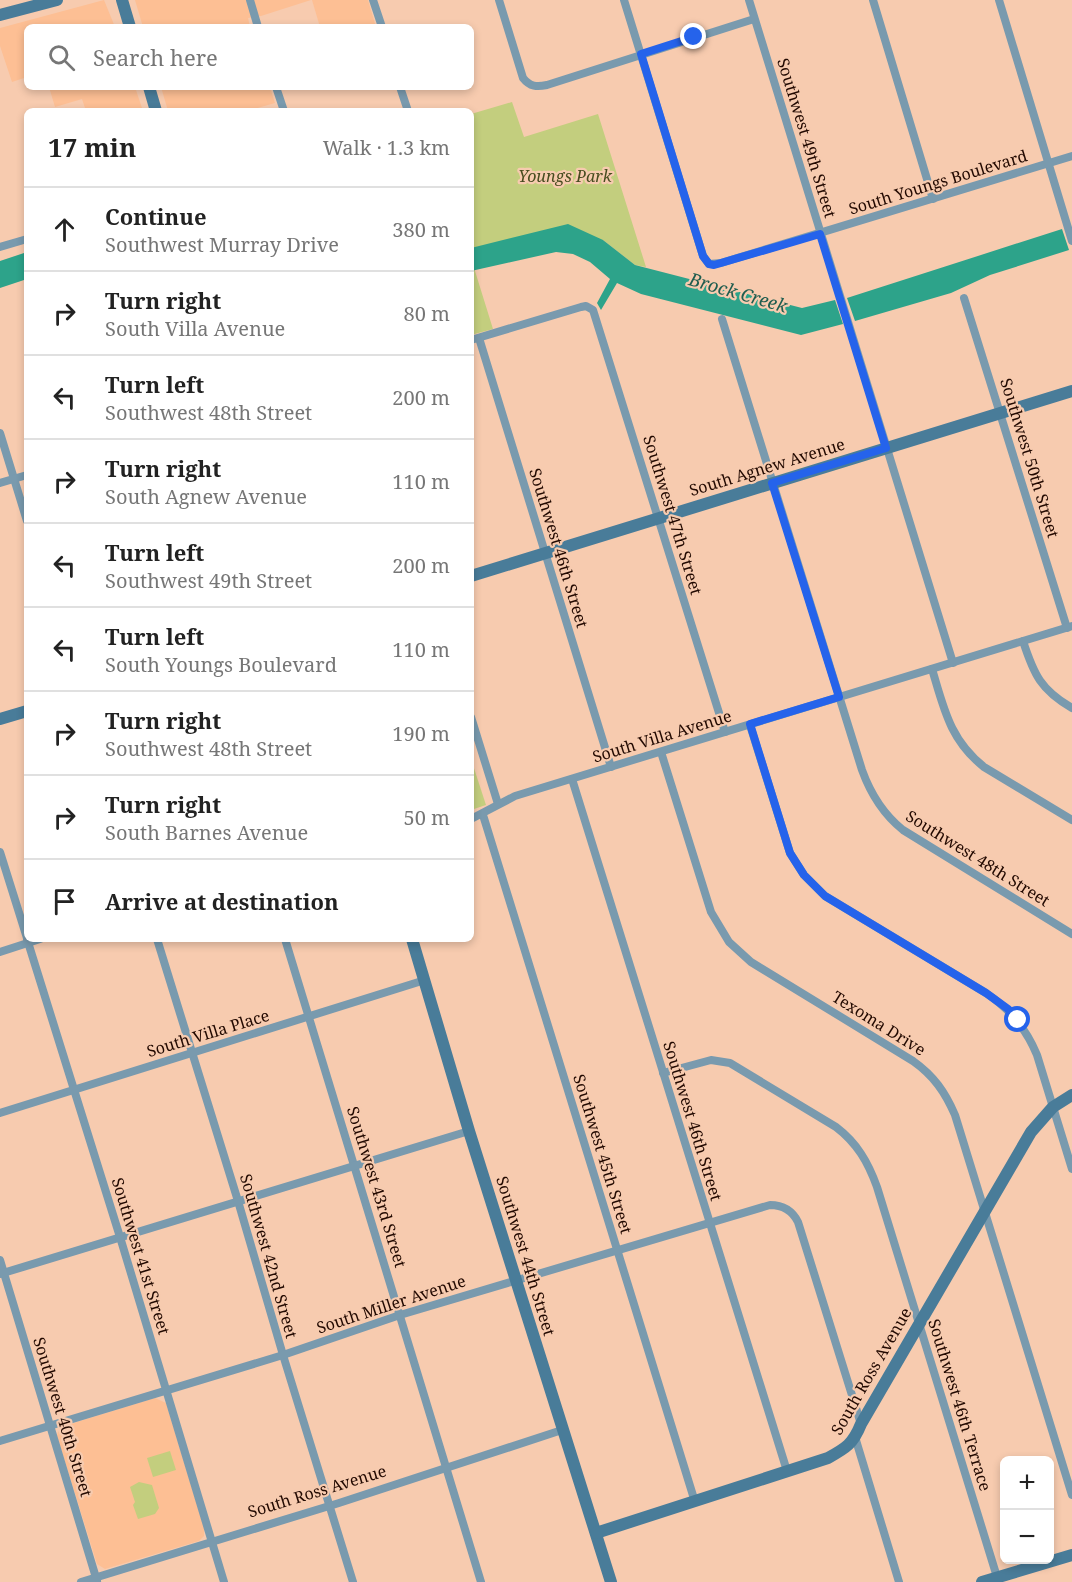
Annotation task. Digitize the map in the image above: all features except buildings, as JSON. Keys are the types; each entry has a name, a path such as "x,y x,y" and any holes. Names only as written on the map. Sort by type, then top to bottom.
{"street":[{"path":"0,15 9,6 26,0"},
{"path":"9,6 57,0"},
{"path":"122,0 129,24"},
{"path":"250,0 257,24"},
{"path":"374,0 381,24"},
{"path":"499,0 523,78 531,85 547,84 754,19"},
{"path":"624,0 641,54"},
{"name":"Southwest 49th Street","path":"748,0 953,663"},
{"path":"873,0 933,199"},
{"path":"999,0 1072,241"},
{"name":"South Youngs Boulevard","path":"641,54 703,256 709,264 721,263 820,234 1072,156"},
{"path":"150,90 155,108"},
{"path":"277,90 283,108"},
{"path":"401,90 407,108"},
{"path":"0,247 24,240"},
{"name":"Southwest 50th Street","path":"964,298 1070,627"},
{"name":"Southwest 47th Street","path":"475,339 581,307 590,307 596,316 725,732"},
{"name":"Southwest 48th Street","path":"722,320 839,697 867,783 879,806 894,823 914,837 1072,934"},
{"name":"Southwest 46th Street","path":"475,339 545,553 611,767"},
{"name":"South Agnew Avenue","path":"474,575 1072,391"},
{"path":"0,433 24,510"},
{"path":"0,483 24,476"},
{"name":"South Villa Avenue","path":"474,818 515,796 1070,627"},
{"path":"1023,641 1033,670 1043,686 1072,708"},
{"path":"932,669 950,725 964,749 984,767 1072,820"},
{"path":"0,719 24,712"},
{"path":"750,724 795,863 825,896 986,993 1008,1009 1032,1041 1072,1169"},
{"path":"474,727 498,804"},
{"name":"Texoma Drive","path":"661,752 707,901 722,933 734,948 751,962 913,1061 934,1078 945,1093 955,1115 1072,1495"},
{"name":"Southwest 46th Street","path":"572,779 787,1471"},
{"name":"Southwest 45th Street","path":"483,815 695,1502"},
{"name":"Southwest 41st Street","path":"0,852 24,927"},
{"path":"0,952 24,942"},
{"name":"Southwest 41st Street","path":"29,942 224,1582"},
{"name":"Southwest 42nd Street","path":"158,942 353,1582"},
{"name":"Southwest 43rd Street","path":"286,942 481,1582"},
{"name":"Southwest 44th Street","path":"413,942 469,1131 611,1582"},
{"name":"South Villa Place","path":"0,1113 310,1018 425,980"},
{"name":"Southwest 46th Terrace","path":"663,1073 711,1060 730,1063 836,1127 850,1139 865,1158 872,1172 997,1577"},
{"name":"South Ross Avenue","path":"596,1533 828,1458 846,1448 855,1437 919,1322 1031,1132 1053,1107 1072,1095"},
{"path":"2,1274 354,1164 469,1131"},
{"name":"South Miller Avenue","path":"0,1441 283,1355 517,1280 770,1205 780,1206 792,1213 800,1227 861,1424"},
{"name":"Southwest 40th Street","path":"0,1260 2,1274 96,1580"},
{"name":"South Ross Avenue","path":"81,1582 96,1580 562,1430"},
{"path":"855,1437 899,1582"},
{"path":"982,1582 1072,1555"}],"shaded area":[{"path":"104,0 114,24 24,24 24,78 12,82 0,46 0,28"},
{"path":"135,0 311,0 248,18 249,24 142,24"},
{"path":"312,0 368,0 375,24 319,24"},
{"path":"50,90 136,90 142,108 85,108 82,99 55,107"},
{"path":"162,90 271,90 275,103 258,108 167,108"},
{"path":"155,1398 166,1403 204,1528 204,1536 199,1541 105,1569 97,1564 57,1436 58,1432 64,1426"}],"green space":[{"name":"Youngs Park","path":"512,102 524,137 598,114 646,267 635,265 603,240 475,248 475,271 493,329 474,334 474,113"},
{"path":"474,768 486,805 474,809"},
{"path":"170,1451 176,1470 153,1477 147,1458"},
{"path":"139,1482 152,1485 159,1508 155,1514 138,1519 130,1487"}],"water":[{"name":"Brock Creek","path":"568,224 603,240 635,265 802,308 835,300 843,324 801,335 641,294 617,283 601,310 597,303 610,279 590,262 573,254 556,252 474,270 474,247"},
{"path":"1062,229 1069,250 990,275 951,293 855,321 847,298"},
{"path":"24,253 24,280 0,288 0,261"}],"route":[{"path":"694,37 641,54 705,261 714,265 820,234 886,448 772,483 839,697 750,724 786,841 795,863 825,896 986,993 1008,1009 1018,1020"}]}
